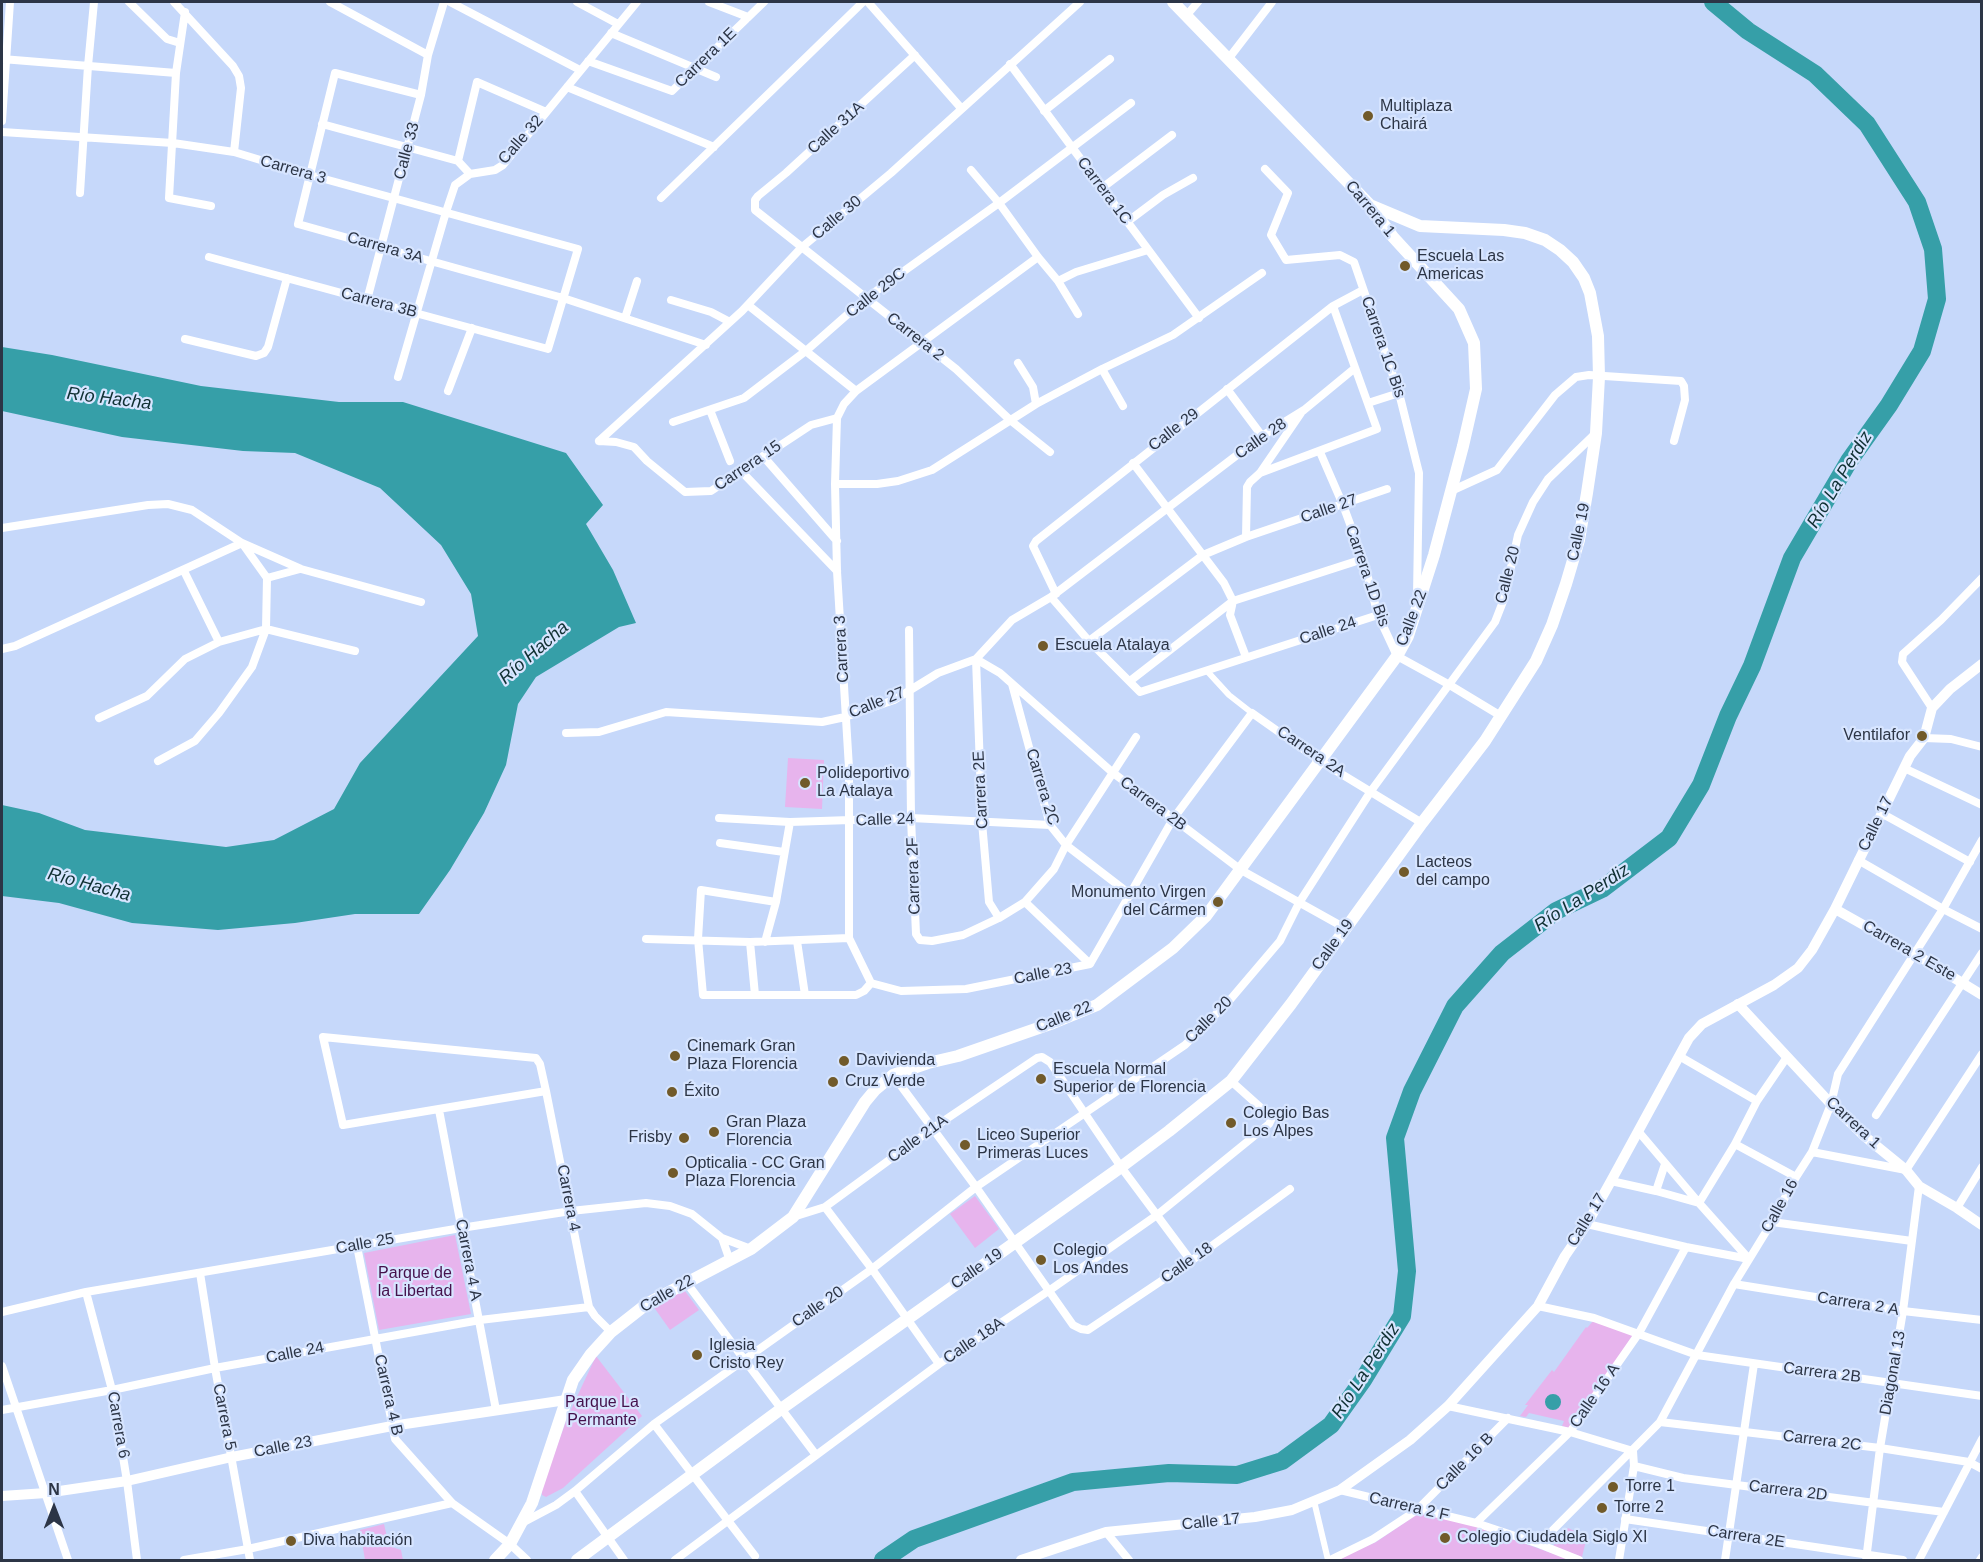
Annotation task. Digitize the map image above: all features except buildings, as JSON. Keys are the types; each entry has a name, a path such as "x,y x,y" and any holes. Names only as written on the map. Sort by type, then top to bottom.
{"main road":[{"name":"Carrera 1","path":"1173,2 1369,204 1393,237 1459,309 1474,344 1476,389 1451,491"},
{"name":"Calle 19","path":"577,1560 781,1409 1121,1167 1231,1081 1291,1004 1422,823 1485,741 1536,661 1559,604 1579,540 1596,433 1599,377 1598,336 1590,292 1574,262 1545,240 1525,233 1504,230 1420,226 1369,204"},
{"name":"Calle 22","path":"495,1560 510,1544 532,1503 573,1380 591,1354 611,1332 648,1303 751,1250 793,1217 865,1102 875,1090 894,1075 968,1052 1097,1005 1173,948 1206,916 1397,656 1408,636 1417,610 1451,491"},
{"name":"Calle 17","path":"1021,1560 1106,1532 1255,1517 1292,1510 1340,1490 1410,1440 1448,1406 1538,1306 1565,1256 1611,1182 1689,1038 1702,1024 1773,985 1798,968 1812,950 1835,909 1910,756 1924,738 1932,708 1950,689 1982,664"},
{"name":"Carrera 2 Este","path":"1835,909 1982,995"},
{"name":"Carrera 1","path":"1738,1004 1831,1104 1863,1135 1906,1170 1919,1186 1982,1225"},
{"name":"Calle 23","path":"2,1496 46,1493 127,1481 232,1457 392,1426 566,1400"}],"street":[{"path":"2,121 3,60 10,2"},
{"path":"80,193 94,2"},
{"path":"129,2 167,39 180,43"},
{"path":"174,2 233,66 239,76 241,88 234,152"},
{"path":"330,2 428,55"},
{"name":"Calle 33","path":"367,300 421,95 428,55 444,2"},
{"path":"450,2 580,70"},
{"path":"577,2 618,24"},
{"name":"Calle 32","path":"470,174 495,170 503,165 637,2"},
{"name":"Carrera 1E","path":"588,61 672,91 748,17 709,2"},
{"path":"748,17 764,2"},
{"path":"661,198 863,2"},
{"path":"868,2 961,108"},
{"path":"1186,16 1198,2"},
{"path":"1229,58 1272,2"},
{"name":"Calle 30","path":"599,441 748,305 801,248 891,173 1074,3"},
{"path":"185,12 176,73 169,198 211,206"},
{"path":"611,33 716,77"},
{"name":"Calle 31A","path":"755,200 915,55"},
{"path":"1044,111 1110,59"},
{"path":"3,60 176,73"},
{"name":"Carrera 1C","path":"1010,64 1199,318"},
{"name":"Carrera 3A","path":"421,95 335,73 298,224 563,298 706,345"},
{"path":"458,161 477,82 546,112"},
{"path":"567,87 714,147"},
{"path":"1071,148 1131,102"},
{"path":"322,124 458,161 470,174 455,185 398,377"},
{"name":"Carrera 3","path":"2,132 173,143 234,152 578,249 563,298"},
{"path":"1102,188 1172,135"},
{"name":"Calle 29C","path":"673,422 744,398 807,350 866,299 1071,148"},
{"name":"Carrera 1C Bis","path":"1265,169 1288,193 1271,235 1286,260 1340,255 1354,262 1400,393 1419,473 1417,610"},
{"path":"971,170 1058,281 1078,314"},
{"path":"1127,222 1163,195 1193,178"},
{"name":"Carrera 2","path":"755,200 755,210 956,369 1010,420 1050,452"},
{"path":"1058,281 1076,272 1148,250"},
{"name":"Carrera 3B","path":"209,257 548,349 563,298"},
{"path":"837,418 844,404 856,391 1038,257"},
{"path":"835,484 887,482 932,470 1036,404 1173,335 1262,273"},
{"path":"185,339 256,356 264,353 287,278"},
{"path":"625,318 637,281"},
{"name":"Calle 29","path":"1053,595 1033,546 1036,541 1333,306 1364,290"},
{"path":"671,300 711,312 730,322"},
{"path":"748,305 856,391"},
{"path":"1260,473 1377,429 1333,306"},
{"path":"448,391 472,328"},
{"path":"1018,363 1033,387 1036,404"},
{"name":"Calle 28","path":"1167,509 1262,436 1304,410 1355,368"},
{"path":"1102,369 1123,406"},
{"path":"1451,491 1497,470 1556,395 1576,377 1589,375 1680,381 1684,386 1685,400 1674,441"},
{"path":"1227,389 1262,436"},
{"path":"1368,403 1400,393"},
{"path":"710,410 730,461"},
{"path":"1246,537 1247,487 1260,473 1304,410"},
{"name":"Carrera 3","path":"837,418 835,484 837,571 844,717 849,768 849,938 871,982"},
{"name":"Carrera 15","path":"599,441 616,442 634,447 647,461 685,492 711,491 811,425 837,418"},
{"name":"Calle 20","path":"521,1524 556,1505 575,1491 654,1424 872,1269 976,1186 1185,1045 1229,1001 1280,940 1299,903 1371,791 1495,622 1504,599 1518,535 1533,502 1548,479 1596,433"},
{"name":"Carrera 1D Bis","path":"1320,452 1363,559 1378,615 1397,656"},
{"path":"763,456 837,541"},
{"path":"1133,463 1224,583 1233,601 1230,615 1246,657"},
{"path":"742,472 837,571"},
{"name":"Calle 27","path":"1089,641 1203,555 1246,537 1387,489"},
{"path":"2,528 148,505 168,504 192,510 242,543 301,569 421,602"},
{"name":"Calle 27","path":"566,733 598,732 666,712 822,722 844,717 894,699 938,672 976,659 1012,620 1053,595 1167,509"},
{"path":"2,650 184,571 242,543"},
{"path":"158,761 195,741 219,714 252,667 266,629 267,578 242,543"},
{"path":"1053,595 1089,641 1130,681 1233,601 1363,559"},
{"path":"267,578 301,569"},
{"path":"184,571 219,642"},
{"path":"1932,708 1902,662 1903,654 1941,620 1982,578"},
{"name":"Calle 24","path":"1130,681 1140,692 1378,615"},
{"path":"99,718 147,696 185,659 219,642 266,629 355,651"},
{"name":"Carrera 2F","path":"909,630 911,818 916,934 920,940 932,941 963,935 999,918"},
{"path":"1397,656 1501,716"},
{"name":"Carrera 2B","path":"976,659 1000,673 1112,772 1241,870 1345,928"},
{"name":"Carrera 2E","path":"976,659 982,822 989,902 999,918"},
{"name":"Carrera 2A","path":"1207,671 1229,695 1252,713 1320,761 1422,823"},
{"name":"Carrera 2C","path":"1012,683 1050,825 1065,845 1131,895"},
{"name":"Calle 23","path":"871,982 901,990 966,989 1090,964 1173,819 1252,713"},
{"path":"999,918 1025,902 1054,869 1065,845 1136,737"},
{"path":"1924,738 1952,739 1982,747"},
{"path":"1904,768 1982,805"},
{"path":"1881,813 1970,861"},
{"name":"Calle 24","path":"719,818 790,822 911,818 1050,825"},
{"path":"765,942 776,902 790,822"},
{"name":"Calle 16","path":"1539,1544 1660,1422 1734,1284 1812,1152 1831,1104 1838,1074 1943,909 1982,840"},
{"path":"720,843 784,852"},
{"path":"1858,860 1982,929"},
{"path":"776,902 701,890 698,939 703,995 856,995 864,992 871,982"},
{"path":"1025,902 1090,964"},
{"path":"646,939 765,942 849,938"},
{"path":"797,941 805,995"},
{"path":"750,942 755,995"},
{"path":"1876,1115 1982,953"},
{"name":"Carrera 4","path":"439,1110 343,1125 323,1037 536,1058 540,1064 546,1091 589,1307"},
{"path":"1812,1152 1906,1170 1982,1054"},
{"path":"1679,1056 1757,1101"},
{"name":"Calle 21A","path":"793,1217 825,1207 933,1128 1037,1058 1042,1057 1050,1062 1085,1112"},
{"path":"1699,1203 1735,1144 1757,1101 1787,1057"},
{"path":"894,1075 1050,1290"},
{"name":"Calle 18A","path":"675,1560 939,1364 1157,1215 1269,1124 1271,1120 1269,1115 1231,1081"},
{"path":"439,1110 546,1091"},
{"name":"Carrera 4 A","path":"439,1110 496,1410"},
{"path":"1085,1112 1121,1167 1191,1261"},
{"path":"1638,1131 1749,1259"},
{"path":"1735,1144 1796,1177"},
{"path":"1656,1191 1665,1164"},
{"path":"1957,1208 1982,1167"},
{"path":"1611,1182 1699,1203"},
{"name":"Diagonal 13","path":"1867,1557 1880,1448 1904,1311 1919,1186"},
{"name":"Calle 18","path":"1050,1290 1073,1325 1088,1330 1191,1261 1290,1189"},
{"name":"Calle 25","path":"2,1312 86,1292 461,1227 646,1203 670,1206 692,1214 722,1238 751,1250"},
{"path":"825,1207 939,1364"},
{"path":"1772,1222 1912,1241"},
{"path":"1587,1224 1749,1259"},
{"path":"722,1238 730,1261"},
{"name":"Carrera 4 B","path":"357,1246 395,1439 452,1503 510,1544 527,1560"},
{"name":"Calle 16 A","path":"1476,1523 1570,1432 1639,1333 1686,1247"},
{"name":"Carrera 5","path":"200,1273 250,1560"},
{"path":"686,1282 816,1455"},
{"name":"Carrera 2 A","path":"1734,1284 1904,1311 1982,1320"},
{"name":"Carrera 6","path":"86,1292 112,1390 137,1560"},
{"name":"Carrera 2B","path":"1538,1306 1594,1318 1697,1355 1982,1396"},
{"path":"589,1307 611,1332"},
{"name":"Calle 24","path":"2,1410 375,1338 480,1320 589,1307"},
{"path":"1725,1560 1754,1364"},
{"path":"2,1366 68,1560"},
{"path":"1448,1406 1570,1432 1633,1451 1634,1466 1619,1560"},
{"name":"Calle 16 B","path":"1329,1560 1373,1539 1417,1510 1508,1418"},
{"name":"Carrera 2C","path":"1660,1422 1880,1448 1969,1462 1982,1469"},
{"path":"654,1424 756,1556"},
{"path":"1919,1560 1982,1439"},
{"name":"Carrera 2D","path":"1634,1466 1683,1478 1944,1512"},
{"name":"Carrera 2 F","path":"1340,1490 1476,1523 1579,1560"},
{"path":"575,1491 624,1560"},
{"path":"1314,1502 1329,1560"},
{"path":"184,1560 248,1549 452,1503"},
{"name":"Carrera 2E","path":"1625,1519 1867,1557 1903,1560"},
{"path":"1106,1532 1129,1560"}],"green space":[{"name":"Polideportivo La Atalaya","path":"788,758 824,760 822,809 785,807"},
{"path":"975,1196 999,1229 975,1248 950,1214"},
{"name":"Parque de la Libertad","path":"455,1235 471,1314 379,1330 364,1253"},
{"path":"682,1287 699,1310 670,1330 653,1306"},
{"path":"1594,1320 1633,1335 1571,1429 1562,1426 1564,1421 1529,1413 1526,1417 1520,1416 1528,1405 1525,1405"},
{"name":"Parque La Permante","path":"596,1356 642,1416 563,1488 546,1497 542,1495 542,1486 568,1416"},
{"name":"Colegio Ciudadela Siglo XI","path":"1419,1513 1475,1526 1571,1560 1335,1560 1376,1542"},
{"path":"384,1524 389,1546 401,1550 403,1560 365,1560 360,1530"},
{"path":"1568,1528 1587,1537 1582,1557 1553,1546"}],"water":[{"name":"Río Hacha","path":"2,347 201,386 339,402 403,402 566,453 603,505 586,524 613,570 636,623 619,627 536,677 518,704 506,765 484,813 450,870 419,914 355,914 295,923 218,930 132,923 59,903 2,896 2,805 39,813 85,830 226,847 274,840 334,809 360,763 478,636 471,594 441,545 380,488 295,453 243,451 122,437 2,411"},
{"path":"1553,1394 1559,1396 1561,1402 1559,1408 1553,1410 1547,1408 1545,1402 1547,1396"}],"waterway":[{"name":"Río La Perdiz","path":"883,1560 914,1539 1073,1482 1169,1473 1237,1475 1282,1461 1331,1425 1363,1380 1402,1316 1407,1271 1395,1138 1412,1091 1455,1006 1502,953 1556,911 1602,889 1669,838 1701,785 1728,716 1752,666 1792,558 1849,461 1889,405 1922,351 1937,299 1933,249 1917,202 1867,124 1815,74 1748,31 1713,2"}],"place":[{"name":"Multiplaza Chairá","path":"1368,116"},
{"name":"Escuela Las Americas","path":"1405,266"},
{"name":"Escuela Atalaya","path":"1043,646"},
{"name":"Ventilafor","path":"1922,736"},
{"name":"Polideportivo La Atalaya","path":"805,783"},
{"name":"Lacteos del campo","path":"1404,872"},
{"name":"Monumento Virgen del Cármen","path":"1218,902"},
{"name":"Cinemark Gran Plaza Florencia","path":"675,1056"},
{"name":"Davivienda","path":"844,1061"},
{"name":"Escuela Normal Superior de Florencia","path":"1041,1079"},
{"name":"Cruz Verde","path":"833,1082"},
{"name":"Éxito","path":"672,1092"},
{"name":"Colegio Bas Los Alpes","path":"1231,1123"},
{"name":"Gran Plaza Florencia","path":"714,1132"},
{"name":"Frisby","path":"684,1138"},
{"name":"Liceo Superior Primeras Luces","path":"965,1145"},
{"name":"Opticalia - CC Gran Plaza Florencia","path":"673,1173"},
{"name":"Colegio Los Andes","path":"1041,1260"},
{"name":"Iglesia Cristo Rey","path":"697,1355"},
{"name":"Torre 1","path":"1613,1487"},
{"name":"Torre 2","path":"1602,1508"},
{"name":"Colegio Ciudadela Siglo XI","path":"1445,1538"},
{"name":"Diva habitación","path":"291,1541"}]}
